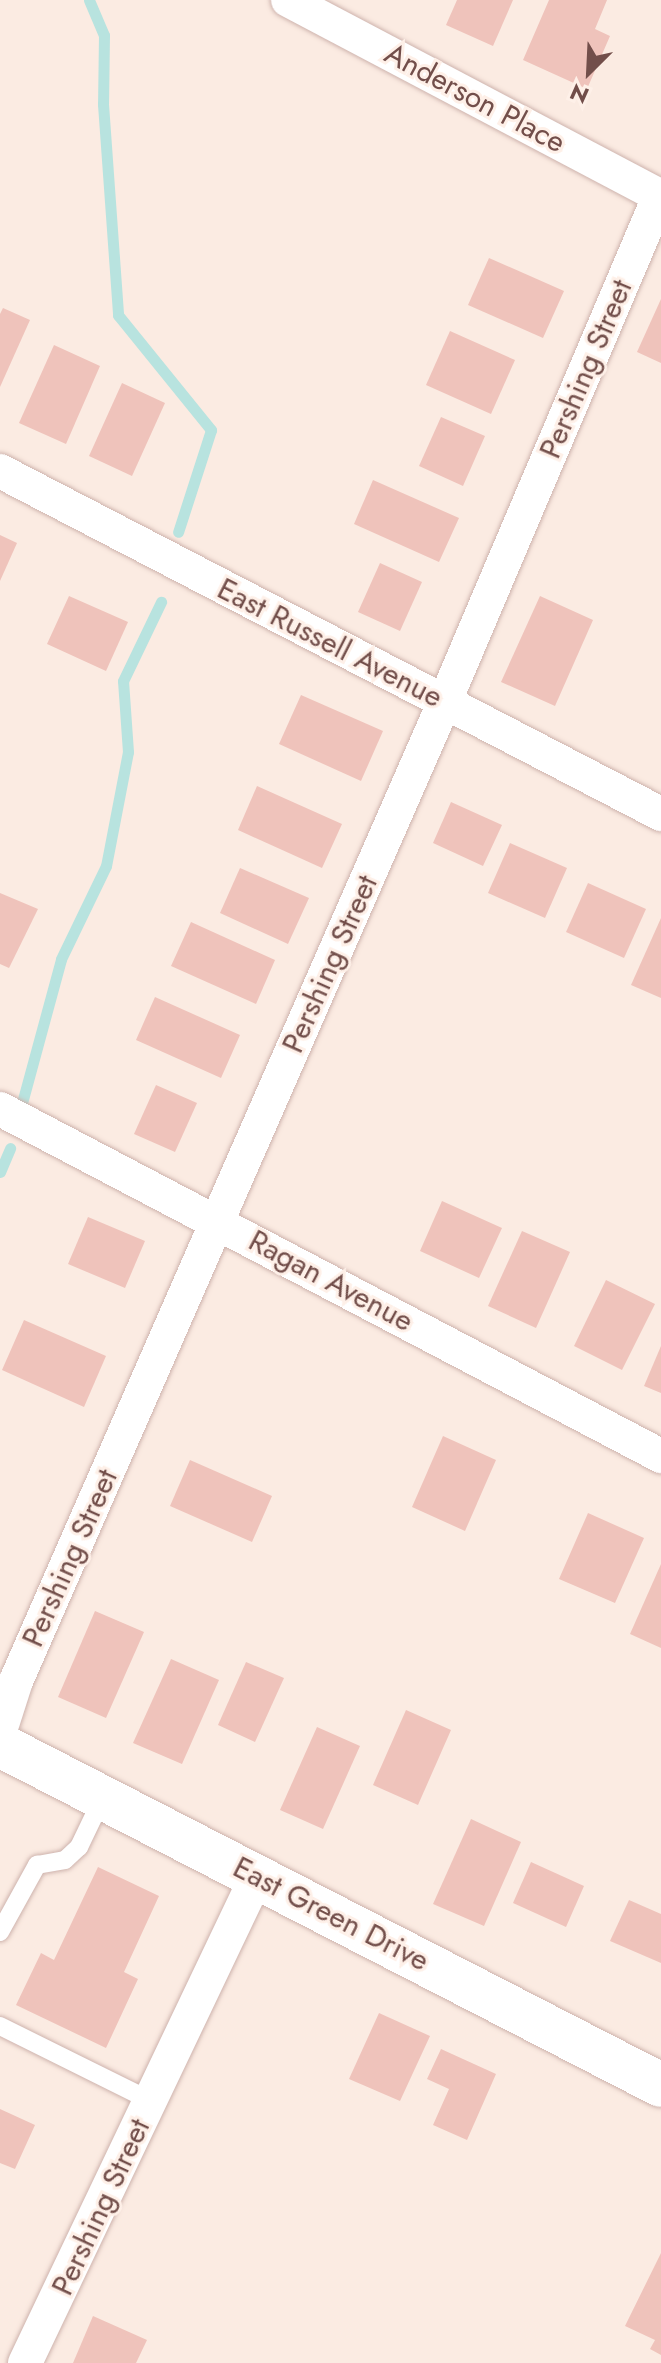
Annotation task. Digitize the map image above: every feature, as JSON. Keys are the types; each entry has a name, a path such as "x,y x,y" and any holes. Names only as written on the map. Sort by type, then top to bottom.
{"main road":[{"name":"East Green Drive","path":"0,1745 661,2085"}],"street":[{"name":"Anderson Place","path":"288,0 660,197"},
{"name":"Pershing Street","path":"0,1731 16,1681 445,701 660,197"},
{"name":"East Russell Avenue","path":"0,471 661,814"},
{"name":"Ragan Avenue","path":"0,1109 661,1456"},
{"name":"Pershing Street","path":"25,2363 257,1876"}],"lane":[{"path":"0,1932 37,1865 65,1860 79,1847 103,1797"},
{"path":"0,2026 151,2101"}],"building":[{"path":"457,0 513,0 493,46 446,25"},
{"path":"549,0 607,0 595,29 610,36 587,89 523,60"},
{"path":"489,258 564,291 543,338 468,305"},
{"path":"661,299 661,363 637,352"},
{"path":"3,308 30,320 0,387 0,314"},
{"path":"450,331 515,360 491,414 426,385"},
{"path":"54,345 100,366 66,444 19,423"},
{"path":"122,383 165,403 132,476 89,456"},
{"path":"441,417 485,436 463,486 419,466"},
{"path":"373,480 459,518 439,562 354,524"},
{"path":"0,535 17,543 0,581"},
{"path":"380,563 422,582 400,631 358,612"},
{"path":"69,596 128,622 106,671 47,644"},
{"path":"540,596 593,620 555,706 501,682"},
{"path":"301,695 383,731 361,781 279,744"},
{"path":"257,786 342,824 322,868 238,830"},
{"path":"451,802 502,825 483,866 433,843"},
{"path":"510,843 567,868 545,918 488,893"},
{"path":"240,868 309,898 288,944 220,913"},
{"path":"588,883 646,909 624,958 566,932"},
{"path":"0,893 38,909 9,968 0,964"},
{"path":"661,918 661,998 631,985"},
{"path":"191,922 275,960 256,1004 171,966"},
{"path":"155,997 240,1035 221,1078 136,1040"},
{"path":"156,1085 197,1103 175,1152 134,1134"},
{"path":"442,1201 502,1228 479,1278 420,1251"},
{"path":"88,1217 145,1241 125,1288 68,1264"},
{"path":"522,1231 570,1252 536,1328 488,1306"},
{"path":"606,1280 655,1304 622,1370 574,1346"},
{"path":"24,1320 106,1356 84,1407 2,1370"},
{"path":"661,1346 661,1393 644,1386"},
{"path":"443,1436 496,1460 465,1531 412,1507"},
{"path":"190,1460 272,1496 252,1542 170,1506"},
{"path":"588,1513 644,1538 615,1603 559,1579"},
{"path":"661,1564 661,1648 630,1634"},
{"path":"95,1611 144,1632 106,1718 58,1697"},
{"path":"171,1659 219,1680 182,1764 133,1743"},
{"path":"246,1662 284,1678 255,1742 218,1725"},
{"path":"406,1710 451,1730 418,1805 373,1785"},
{"path":"317,1727 360,1746 323,1829 280,1810"},
{"path":"471,1819 521,1842 484,1926 433,1904"},
{"path":"531,1862 584,1886 566,1927 513,1903"},
{"path":"98,1867 159,1896 124,1972 138,1979 106,2048 16,2005 41,1953 54,1960"},
{"path":"629,1900 661,1914 661,1963 610,1941"},
{"path":"379,2013 430,2036 400,2101 349,2079"},
{"path":"441,2049 496,2074 467,2140 433,2125 449,2089 427,2079"},
{"path":"0,2109 35,2125 15,2169 0,2163"},
{"path":"661,2253 661,2355 650,2349 655,2340 625,2326"},
{"path":"93,2316 147,2340 136,2363 73,2363"}],"waterway":[{"path":"89,0 104,35 103,104 118,315 211,430 178,532"},
{"path":"22,1103 61,959 106,866 128,752 123,681 161,602"},
{"path":"0,1172 10,1148"}]}
